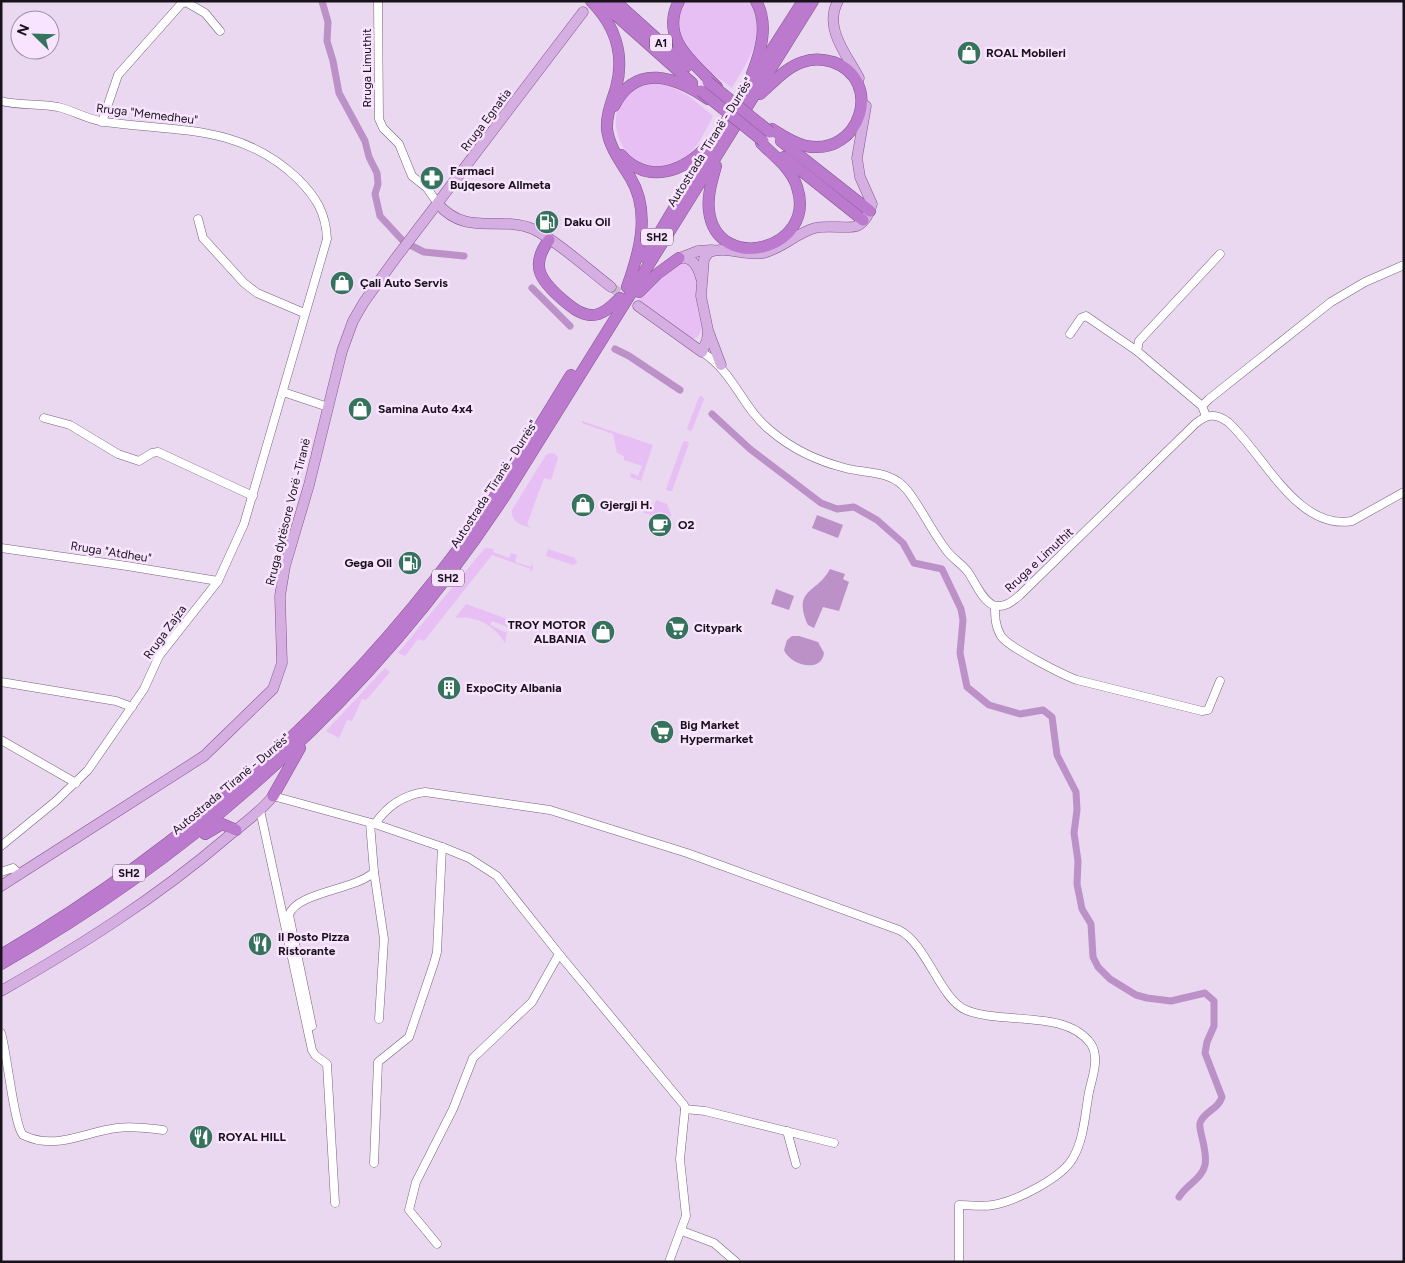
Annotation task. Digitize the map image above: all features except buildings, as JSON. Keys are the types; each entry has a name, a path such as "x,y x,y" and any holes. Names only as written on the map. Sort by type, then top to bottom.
{"highway":[{"path":"592,1 610,26 618,43 620,70 608,114 607,129 614,150 637,190 641,210 639,250 627,287"},
{"name":"A1","path":"600,1 633,34 705,87 766,136"},
{"name":"A1","path":"615,1 705,87"},
{"path":"679,1 673,20 677,42 705,87"},
{"path":"748,98 762,44 762,18 756,1"},
{"name":"Autostrada \"Tiranë - Durrës\"","path":"1,964 76,918 146,871 231,804 309,735 406,632 458,564 504,497 720,152 803,1"},
{"name":"Autostrada \"Tiranë - Durrës\"","path":"1,955 73,911 174,839 248,779 336,695 417,602 472,529 627,287 720,131 748,98 813,1"},
{"path":"748,98 789,69 812,60 836,64 849,73 858,86 862,102 859,118 851,132 836,143 823,146 808,146 766,136"},
{"path":"705,87 660,77 643,79 630,86 618,98 612,115 612,134 617,149 637,168 652,173 668,172 695,157 720,131"},
{"path":"766,136 867,215"},
{"path":"720,152 710,193 709,211 714,226 719,234 734,245 751,249 767,246 782,239 790,231 799,213 800,203 797,185 793,177 766,136"},
{"path":"549,240 539,258 539,272 545,282 571,306 583,313 595,314 606,310 620,298"},
{"path":"604,336 650,279 679,258"},
{"path":"273,796 309,735"},
{"path":"146,871 158,870 216,826 228,825 236,830"}],"main road":[{"path":"679,258 698,251 715,250 762,253 779,247 812,228 831,225 854,227 867,215 871,198 860,177 857,158 866,108 865,91 837,40 833,15 838,1"},
{"name":"Rruga Egnatia","path":"422,226 583,12"},
{"path":"438,204 450,215 466,222 525,226 549,240 611,287"},
{"name":"Rruga dytësore Vorë -Tiranë","path":"1,886 204,756 270,693 277,681 282,663 280,608 284,571 307,493 342,351 353,322 364,302 422,226"},
{"path":"701,287 706,254 715,250"},
{"path":"679,258 685,257 694,263 701,278 704,326 701,338 696,343 687,342"},
{"path":"638,306 702,352 707,340 708,330"},
{"path":"703,317 721,365"},
{"path":"1,991 116,921 174,880 260,810 273,796"}],"street":[{"name":"Rruga Limuthit","path":"378,1 379,119 383,128 399,144 412,176 427,188 438,204"},
{"path":"102,122 118,75 181,4 186,2 197,7 220,31"},
{"name":"Rruga \"Memedheu\"","path":"1,100 23,105 55,107 102,122 211,133 255,148 284,166 316,198 327,228 326,247 304,313"},
{"path":"198,219 203,238 244,283 257,293 304,313"},
{"path":"1137,351 1139,341 1220,254"},
{"path":"1202,406 1331,302 1364,282 1404,265"},
{"name":"Rruga Zajza","path":"1,846 76,783 88,770 144,689 159,656 218,582 236,545 253,496 304,313"},
{"path":"1070,334 1081,318 1086,316 1137,351 1202,406 1206,416 1217,415 1228,422 1293,498 1309,512 1345,523 1404,492"},
{"name":"Rruga e Limuthit","path":"702,352 721,365 756,417 781,440 796,450 828,463 857,471 881,474 899,482 914,500 947,552 963,566 988,602 996,606 1004,605 1020,595 1188,430 1206,416"},
{"path":"283,392 328,407"},
{"path":"44,418 74,427 128,459 139,461 152,453 158,452 253,496"},
{"name":"Rruga \"Atdheu\"","path":"1,548 127,566 218,582"},
{"path":"996,606 997,627 1003,639 1061,674 1077,680 1202,711 1208,710 1220,681"},
{"path":"1,682 116,700 132,707"},
{"path":"1,740 76,783"},
{"path":"372,823 397,801 406,796 425,792 550,810 687,853 899,930 911,939 961,1007 987,1015 1048,1022 1082,1035 1092,1046 1094,1065 1081,1137 1074,1157 1061,1173 1010,1200 984,1206 959,1205 959,1262"},
{"path":"273,796 372,823 442,847 469,858 497,876 558,954 685,1109 680,1158 681,1178 687,1203 686,1216 669,1262"},
{"path":"260,810 312,1050 315,1055 327,1064 335,1203"},
{"path":"372,823 374,872 384,939 378,1019"},
{"path":"374,1163 378,1114 377,1067 381,1059 409,1037 434,963 437,952 442,847"},
{"path":"1,872 13,868 19,874"},
{"path":"312,1026 289,917 290,911 320,892 342,888 374,872"},
{"path":"437,1244 409,1210 416,1182 453,1110 474,1058 532,1002 558,954"},
{"path":"1,1033 17,1122 23,1135 36,1141 51,1143 114,1128 163,1130"},
{"path":"685,1109 705,1111 834,1143"},
{"path":"787,1131 796,1164"},
{"path":"682,1231 714,1243 736,1262"}],"shaded area":[{"path":"684,1 749,1 758,23 757,34 750,57 732,88 699,62 682,41 679,29 679,16"},
{"path":"651,83 669,86 685,94 713,116 692,151 682,160 662,168 644,166 630,156 620,141 616,123 619,106 630,92"},
{"path":"684,261 687,261 698,276 697,307 702,328 698,337 692,339 638,301 648,287"},
{"path":"702,396 704,399 692,430 689,431 687,428 699,397"},
{"path":"582,421 653,445 641,481 630,477 631,473 638,476 642,466 624,460 624,456 617,453 613,434 582,423"},
{"path":"683,442 689,443 672,491 668,491 666,489"},
{"path":"550,453 555,454 558,458 551,480 544,478 527,524 531,528 515,520 512,510 546,455"},
{"path":"656,500 667,504 671,515 669,518 662,515 658,522 654,516 642,512 643,509 651,512"},
{"path":"817,515 843,525 838,538 812,528"},
{"path":"485,548 494,549 493,552 509,558 511,553 517,555 515,562 531,567 533,563 533,569 529,573 531,569 492,555 424,641 418,639 405,656 398,653"},
{"path":"548,549 575,558 577,563 573,565 546,556"},
{"path":"830,569 845,574 843,579 849,582 839,611 823,607 814,628 808,625 803,604 808,592 825,577"},
{"path":"776,589 794,596 789,610 771,604"},
{"path":"466,604 513,621 514,625 510,628 492,621 490,625 507,633 505,643 496,631 484,623 470,618 455,618"},
{"path":"792,636 799,636 818,642 824,653 822,660 817,664 805,665 792,660 784,650 787,640"},
{"path":"385,668 390,672 366,700 362,699 352,721 347,720 339,738 326,731"}],"waterway":[{"path":"322,1 328,22 327,41 339,93 365,141 369,157 377,173 378,184 375,194 380,216 404,242 424,252 464,256"},
{"path":"532,288 570,326"},
{"path":"615,349 629,356 680,390"},
{"path":"712,414 750,449 821,503 837,509 854,507 877,520 903,543 914,563 942,569 961,609 963,620 960,653 967,687 989,705 1020,714 1043,710 1052,717 1057,755 1076,792 1077,810 1074,833 1078,861 1077,884 1082,909 1091,924 1093,957 1098,967 1110,979 1136,995 1171,1001 1205,993 1214,1001 1214,1026 1207,1042 1205,1053 1222,1097 1200,1123 1206,1159 1203,1170 1179,1197"}],"tunnel":[{"path":"611,287 638,306"}],"place":[{"name":"ROAL Mobileri","path":"969,53"},
{"name":"Farmaci Bujqesore Allmeta","path":"432,178"},
{"name":"Daku Oil","path":"547,222"},
{"name":"Çali Auto Servis","path":"342,283"},
{"name":"Samina Auto 4x4","path":"360,409"},
{"name":"Gjergji H.","path":"583,505"},
{"name":"O2","path":"660,525"},
{"name":"Gega Oil","path":"410,563"},
{"name":"Citypark","path":"677,628"},
{"name":"TROY MOTOR ALBANIA","path":"603,632"},
{"name":"ExpoCity Albania","path":"449,688"},
{"name":"Big Market Hypermarket","path":"662,732"},
{"name":"il Posto Pizza Ristorante","path":"260,944"},
{"name":"ROYAL HILL","path":"201,1137"}]}
